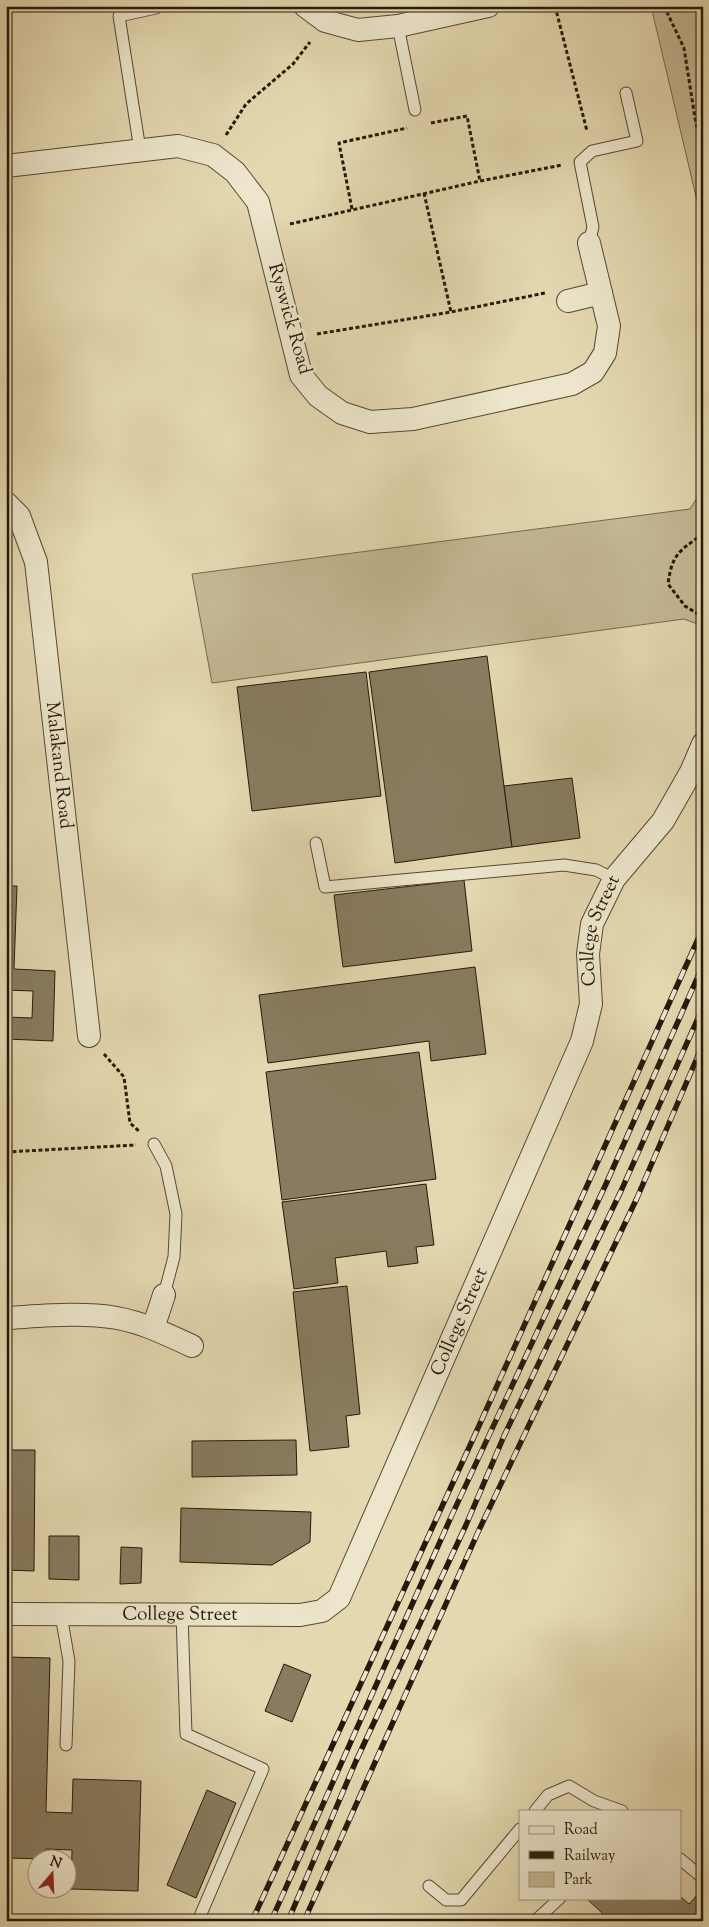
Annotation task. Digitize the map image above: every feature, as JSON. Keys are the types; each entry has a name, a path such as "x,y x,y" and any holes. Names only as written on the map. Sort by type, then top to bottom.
{"street":[{"path":"305,6 325,21 358,30 398,26 446,11 488,6"},
{"name":"Ryswick Road","path":"6,166 178,146 213,155 235,172 258,202 301,375 318,396 342,413 370,422 413,419 572,384 593,372 605,352 609,326 589,243"},
{"path":"568,302 601,293"},
{"name":"Malakand Road","path":"6,504 19,516 36,562 89,1036"},
{"name":"College Street","path":"6,1614 300,1615 322,1611 339,1598 582,1041 591,1004 588,954 592,924 614,880 663,821 691,772 703,744"},
{"path":"153,1328 164,1295"},
{"path":"6,1318 85,1314 118,1318 153,1328 192,1346"}],"lane":[{"path":"140,150 119,16 156,8"},
{"path":"398,26 416,110"},
{"path":"589,243 593,226 580,162 592,151 637,141 626,93"},
{"path":"316,843 325,887 564,865 596,870 614,880"},
{"path":"154,1144 166,1166 176,1214 174,1257 164,1295"},
{"path":"62,1615 69,1661 66,1745"},
{"path":"182,1615 186,1734 263,1769 198,1921"},
{"path":"536,1810 548,1795 569,1786 594,1801 619,1810"},
{"path":"429,1886 446,1900 461,1900 519,1830"},
{"path":"682,1861 703,1878"},
{"path":"535,1921 558,1900"}],"path":[{"path":"555,6 592,151"},
{"path":"664,6 684,48 695,118 703,153"},
{"path":"213,155 246,104 293,64 325,21"},
{"path":"428,124 467,116 480,181"},
{"path":"352,209 339,143 410,128"},
{"path":"265,230 424,193 580,162"},
{"path":"424,193 452,312"},
{"path":"292,338 452,312 557,290 568,302"},
{"path":"703,534 682,549 670,565 668,584 685,606 703,618"},
{"path":"89,1036 124,1077 130,1124 154,1144"},
{"path":"6,1152 154,1144"}],"green space":[{"path":"651,6 703,6 703,226"},
{"path":"703,488 703,626 684,619 212,683 192,574 690,509"}],"building":[{"path":"487,656 512,847 395,863 369,672"},
{"path":"366,672 381,796 252,811 237,687"},
{"path":"572,778 580,838 512,847 504,786"},
{"path":"464,880 472,951 343,967 334,895"},
{"path":"6,886 17,886 14,969 55,971 53,1041 6,1039 6,1017 32,1018 33,991 6,990"},
{"path":"475,967 486,1054 431,1061 429,1041 268,1063 259,995"},
{"path":"419,1052 436,1179 282,1200 266,1072"},
{"path":"426,1184 434,1245 416,1247 418,1263 388,1267 386,1251 335,1258 338,1283 294,1289 282,1202"},
{"path":"347,1286 360,1414 346,1416 349,1447 310,1451 293,1292"},
{"path":"296,1440 297,1475 192,1477 192,1441"},
{"path":"6,1450 35,1450 34,1571 6,1570"},
{"path":"181,1508 311,1512 310,1542 272,1565 180,1562"},
{"path":"49,1536 79,1536 79,1580 49,1579"},
{"path":"121,1547 142,1548 141,1583 120,1584"},
{"path":"6,1657 50,1658 46,1812 72,1813 73,1779 141,1781 138,1891 78,1889 78,1850 28,1850 28,1859 6,1858"},
{"path":"284,1664 311,1675 292,1722 265,1711"},
{"path":"207,1790 236,1803 196,1898 167,1885"},
{"path":"699,1893 703,1897 703,1921 597,1921 603,1914 588,1900 682,1900 682,1898 689,1904"}],"railway":[{"path":"252,1921 478,1428 703,928"},
{"path":"271,1921 451,1517 606,1184 703,965"},
{"path":"288,1921 356,1761 466,1525 504,1436 621,1191 703,1007"},
{"path":"304,1921 479,1530 637,1198 703,1044"}]}
